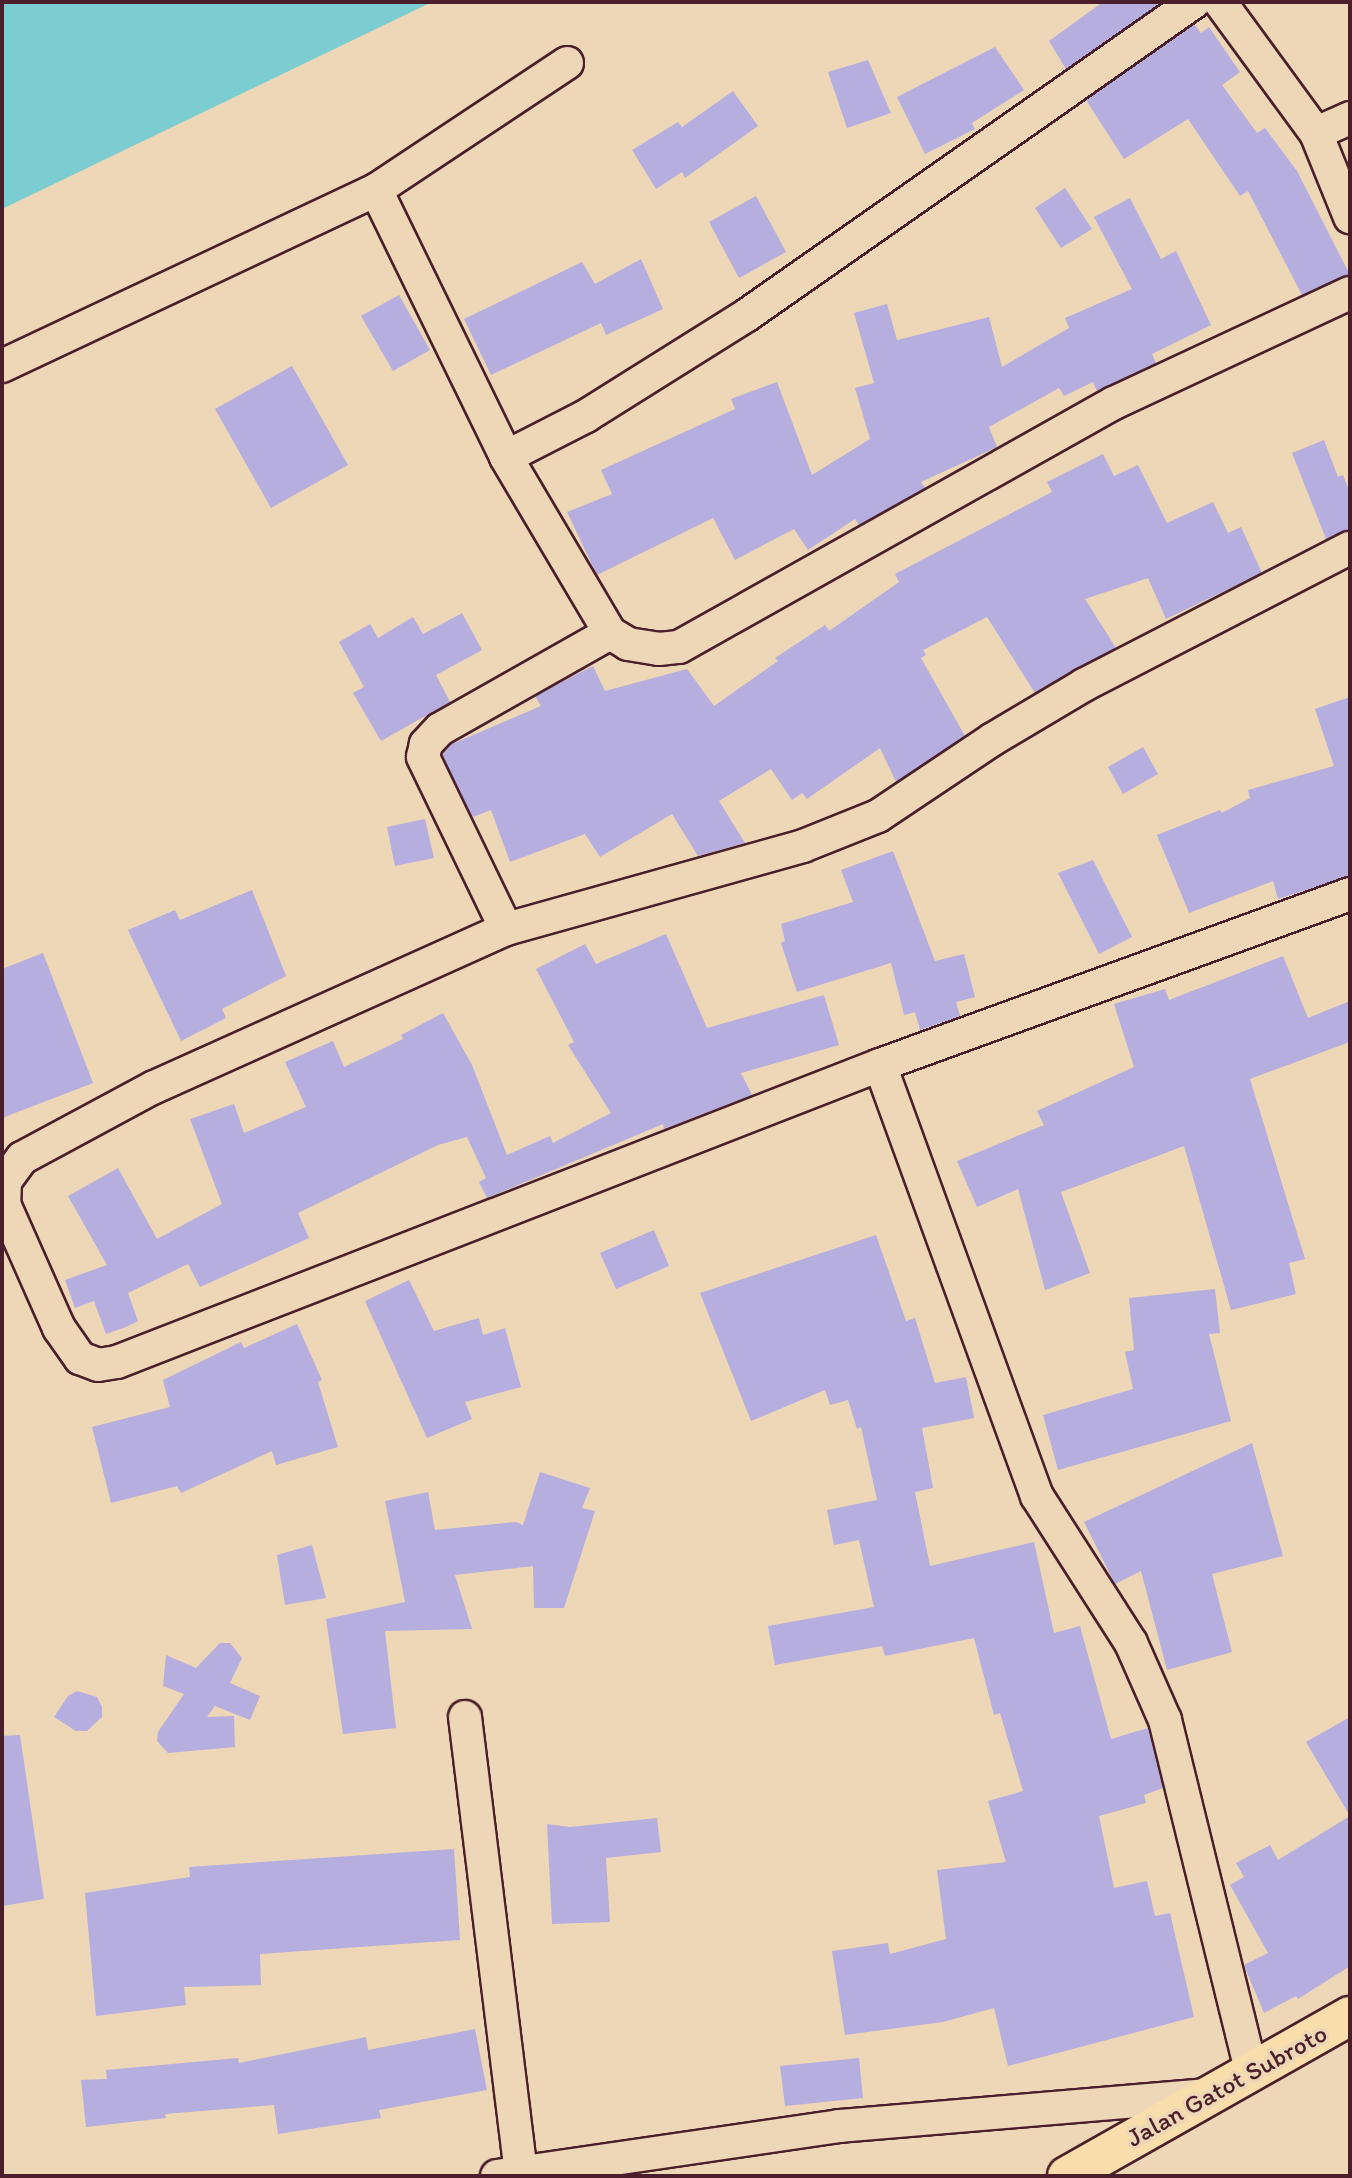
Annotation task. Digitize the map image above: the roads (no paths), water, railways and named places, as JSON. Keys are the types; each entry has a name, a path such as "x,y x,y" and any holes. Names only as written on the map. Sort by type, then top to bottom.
{"highway":[{"name":"Jalan Gatot Subroto","path":"1068,2176 1350,2016"}],"street":[{"path":"506,457 586,416 747,315 1194,2"},
{"path":"1220,2 1316,133 1350,217"},
{"path":"2,366 376,190 567,63"},
{"path":"1316,133 1350,118"},
{"path":"376,190 506,457 610,633 643,648 679,646 1114,403 1350,293"},
{"path":"1350,548 1084,685 993,739 878,816 803,846 506,929 154,1087 22,1158 5,1181 4,1205 59,1328 80,1358 98,1364 117,1362 880,1065 1350,894"},
{"path":"506,929 423,757 426,744 440,729 610,633"},
{"path":"880,1065 1037,1496 1131,1643 1165,1720 1252,2073"},
{"path":"465,1717 509,2174 839,2126 1209,2095"}],"water":[{"path":"2,2 432,2 2,209"}]}
